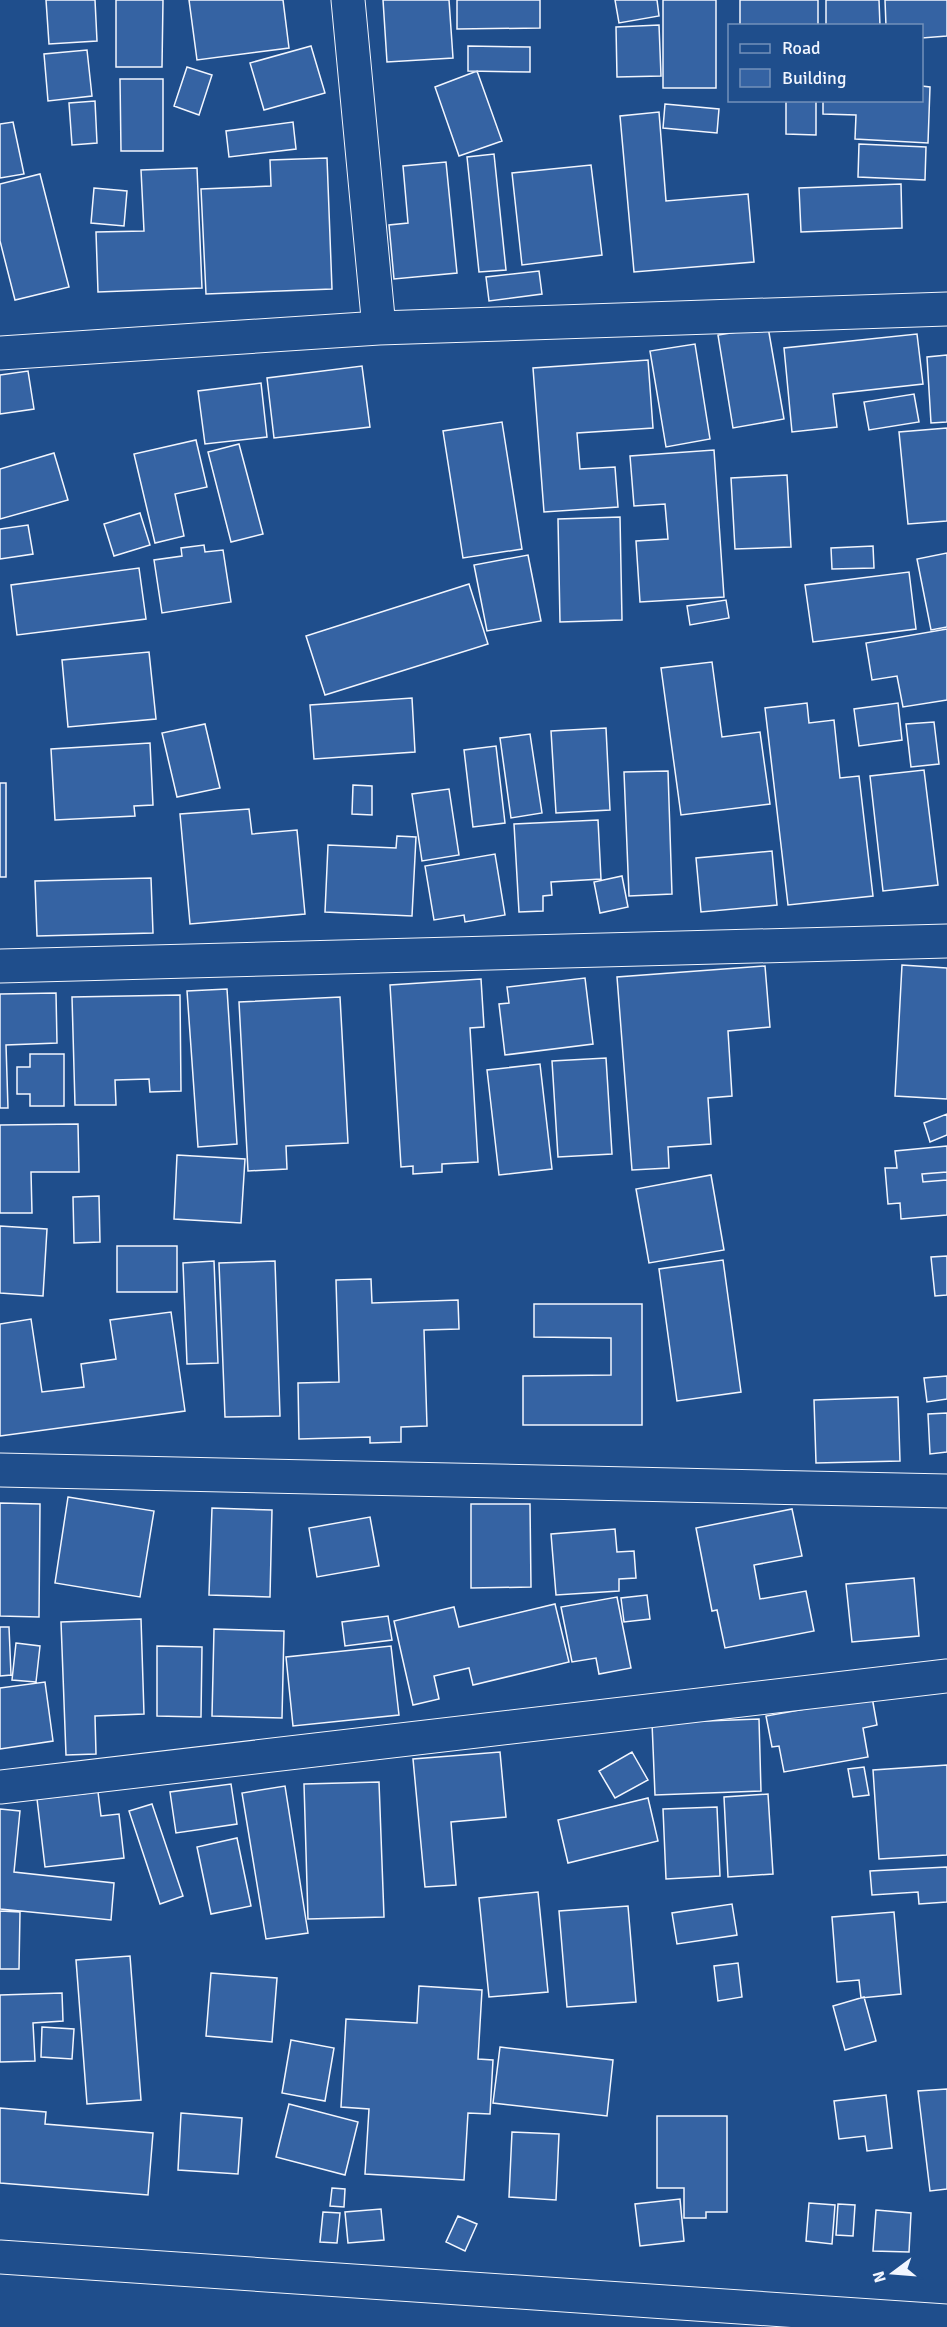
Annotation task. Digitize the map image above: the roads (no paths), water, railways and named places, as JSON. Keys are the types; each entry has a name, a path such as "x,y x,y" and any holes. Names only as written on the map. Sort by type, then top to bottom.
{"street":[{"path":"348,0 378,328"},
{"path":"0,353 378,328 947,309"},
{"path":"0,966 947,941"},
{"path":"0,1470 947,1491"},
{"path":"0,1787 947,1676"},
{"path":"0,2257 947,2321"}]}
